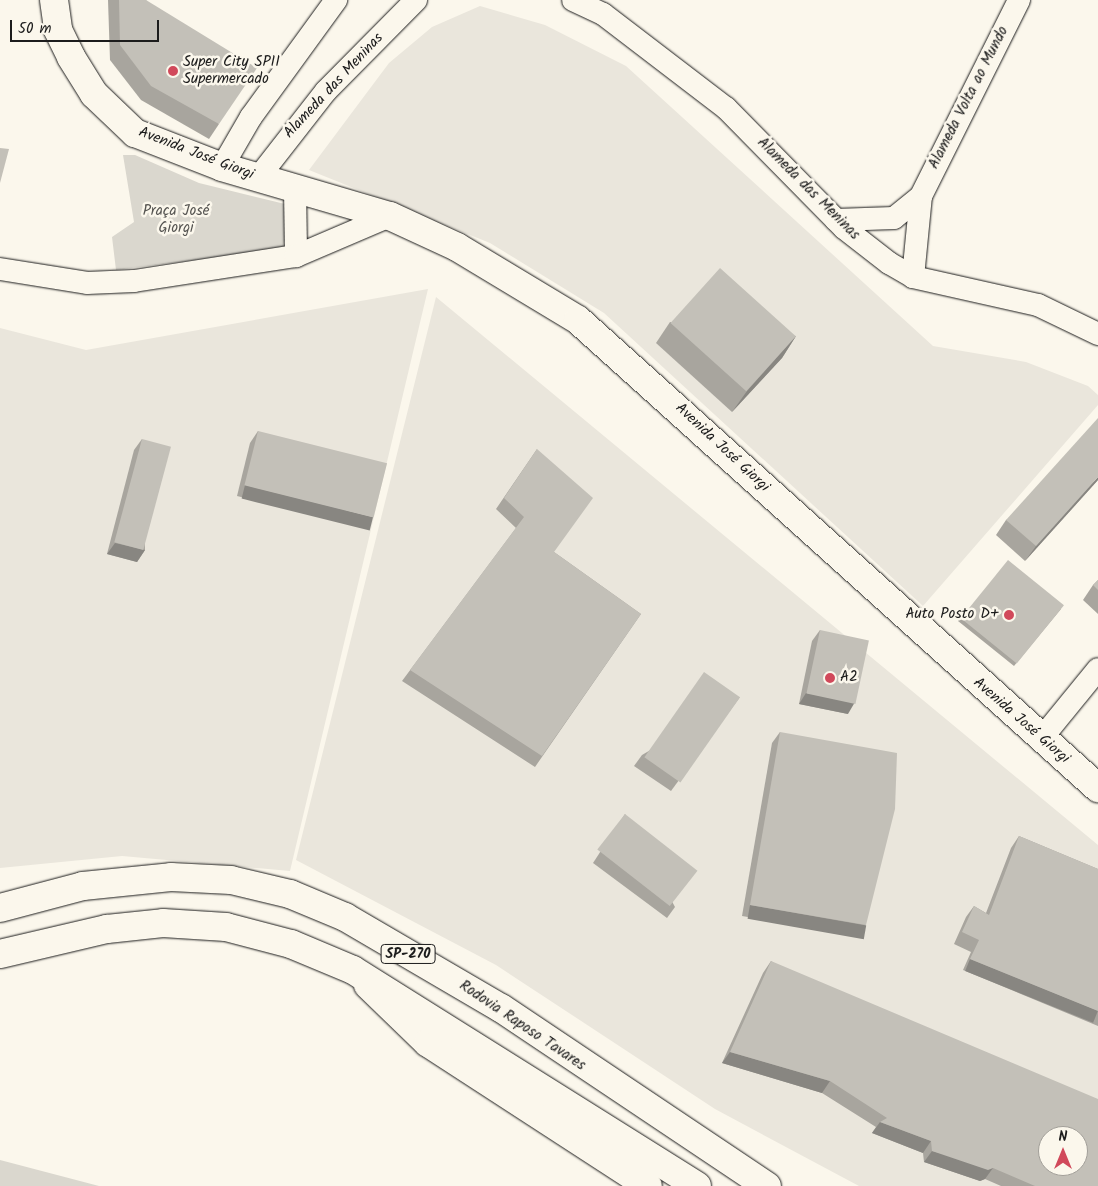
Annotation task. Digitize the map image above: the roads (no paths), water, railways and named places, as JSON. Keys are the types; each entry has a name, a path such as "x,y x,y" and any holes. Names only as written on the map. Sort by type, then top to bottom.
{"main road":[{"name":"Avenida José Giorgi","path":"54,0 58,30 101,101 136,133 222,167 390,216 457,247 578,320 629,361 1041,739 1098,788"},
{"name":"Rodovia Raposo Tavares","path":"0,908 83,886 171,877 231,880 290,894 345,917 501,1008 767,1186"},
{"name":"SP-270","path":"0,954 107,929 163,923 226,927 291,944 353,970 697,1186"},
{"path":"353,970 428,1043 648,1186"}],"street":[{"path":"222,167 251,117 336,0"},
{"name":"Alameda das Meninas","path":"258,178 326,92 416,0"},
{"name":"Alameda das Meninas","path":"574,0 603,14 726,108 862,244 913,277 1038,305 1098,334"},
{"name":"Alameda Volta ao Mundo","path":"913,277 920,196 1019,0"},
{"path":"295,189 296,256"},
{"name":"Alameda Volta ao Mundo","path":"836,220 894,218 920,196"},
{"path":"0,269 87,283 296,256 390,216"},
{"path":"1041,739 1098,669"}],"place":[{"name":"Super City SPII Supermercado","path":"173,71"},
{"name":"Auto Posto D+","path":"1009,615"},
{"name":"A2","path":"830,678"}],"park label":[{"name":"Praça José Giorgi","path":"176,220"}]}
